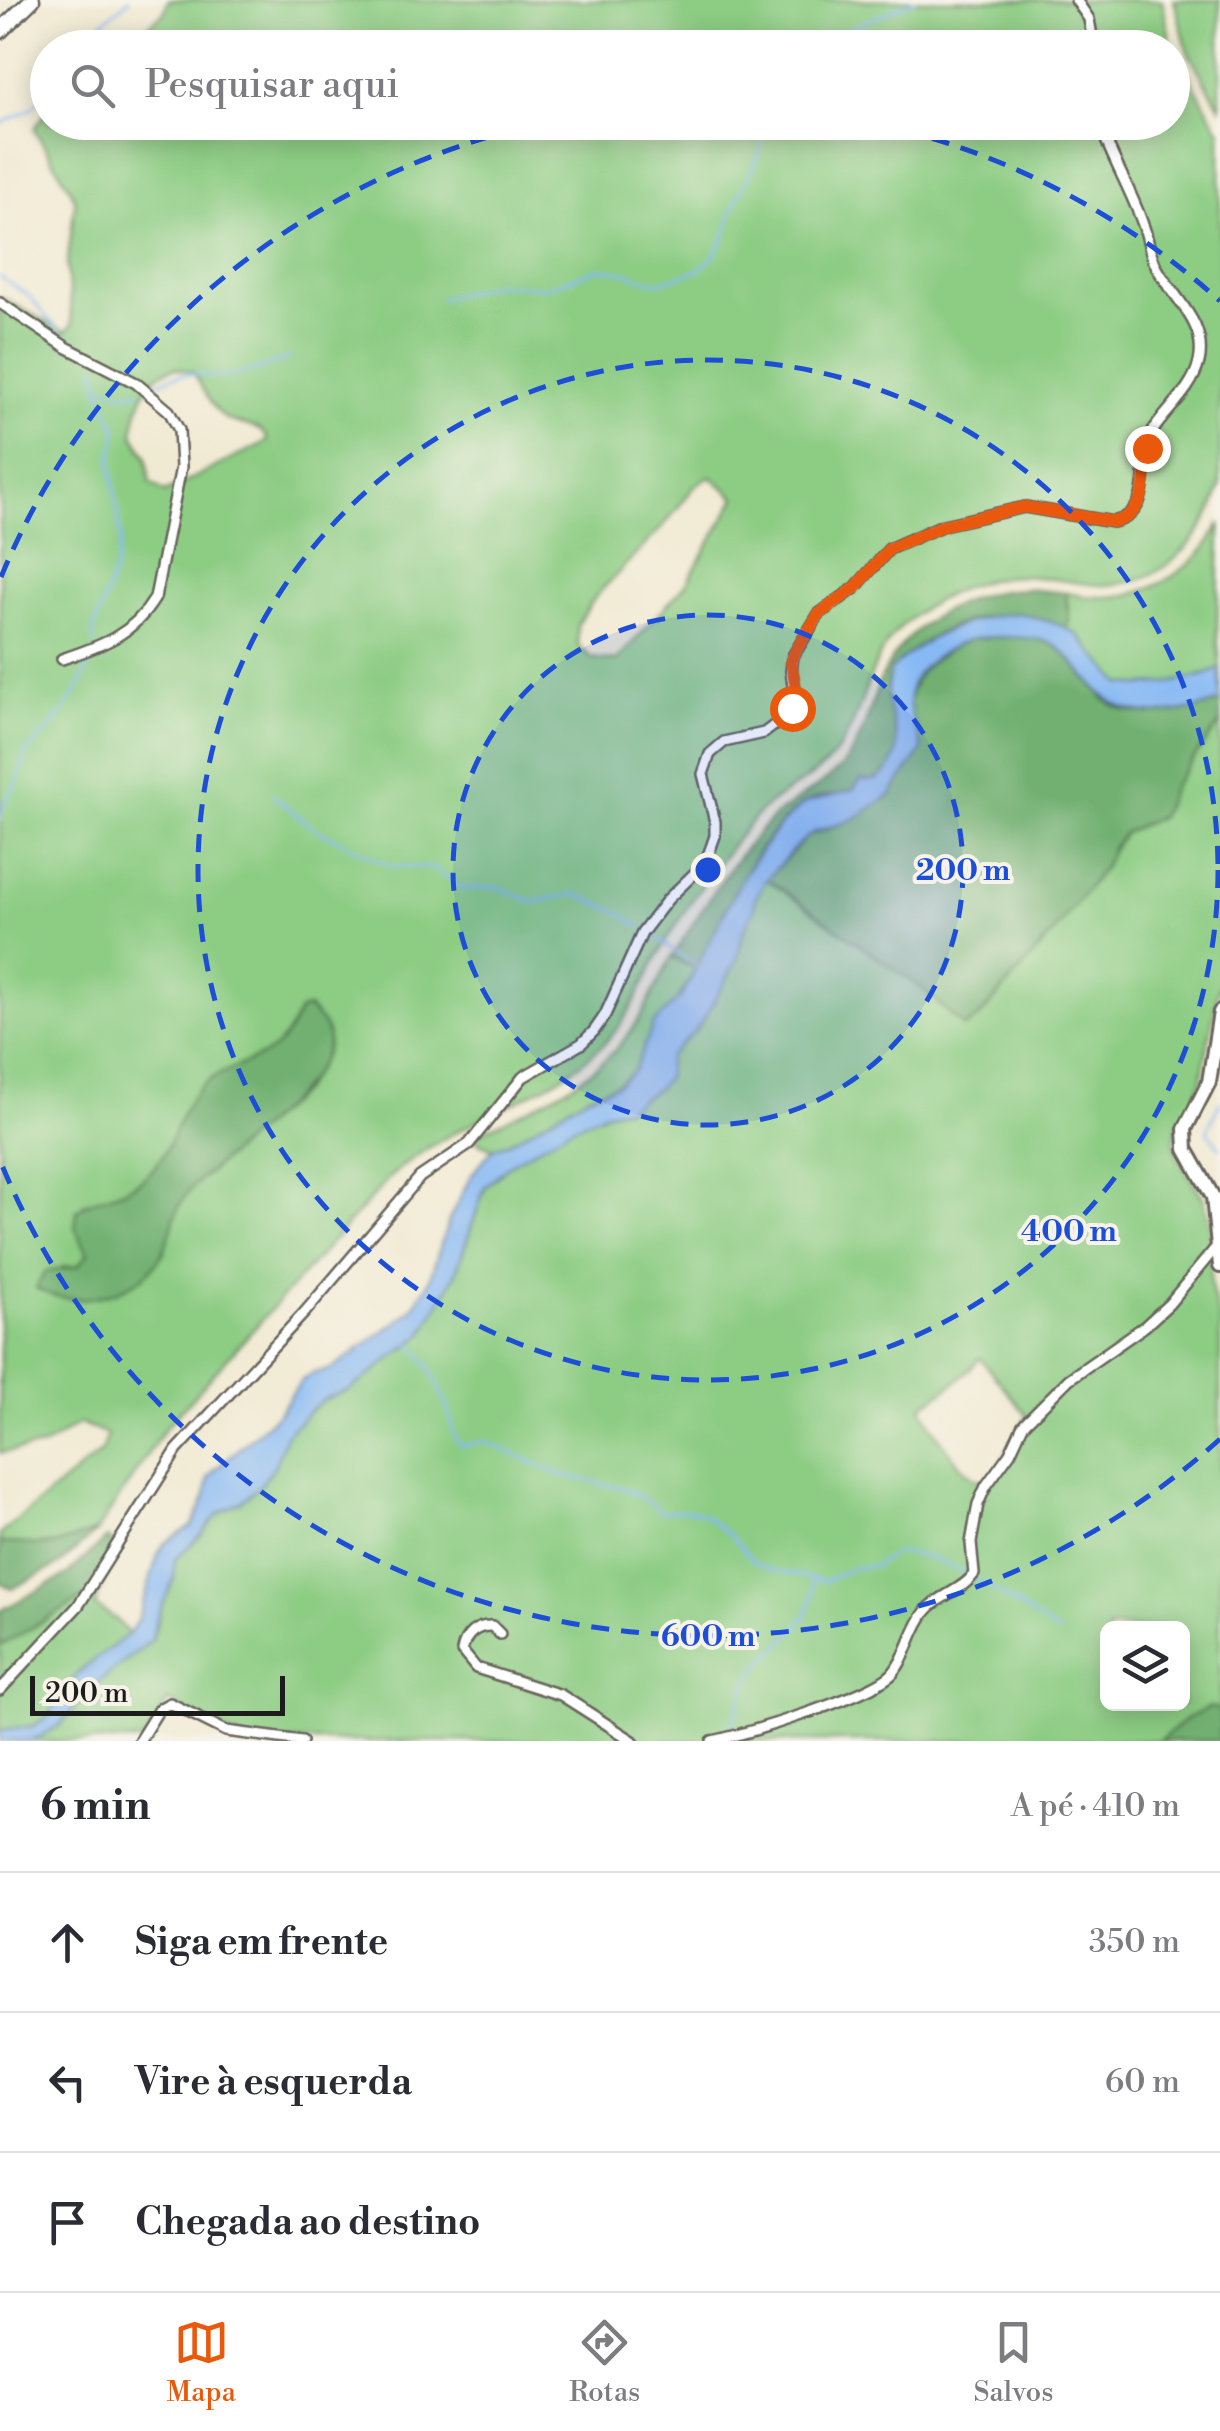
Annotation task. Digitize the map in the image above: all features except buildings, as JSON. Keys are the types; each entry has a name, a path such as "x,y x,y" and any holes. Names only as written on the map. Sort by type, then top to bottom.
{"main road":[{"path":"0,31 32,0"},
{"path":"1220,1012 1209,1082 1185,1130 1186,1149 1213,1198 1220,1266"}],"street":[{"path":"1076,0 1090,20 1091,30"},
{"path":"0,1690 78,1606 167,1462 305,1312 412,1186 469,1144 523,1077 581,1044 594,1031 642,934 668,899 701,867 709,852 715,836 704,774 710,754 724,742 764,734 788,715 795,699 793,656 819,614 855,588 889,549 935,528 1025,507 1114,522 1125,520 1138,508 1150,437 1191,382 1199,364 1199,334 1155,264 1143,223 1108,140"},
{"path":"0,303 66,348 154,396 169,410 179,430 181,467 156,598 146,614 118,638 62,660"},
{"path":"712,1741 740,1738 834,1703 892,1674 924,1612 974,1574 970,1543 978,1504 1023,1425 1069,1379 1145,1326 1169,1304 1219,1244"},
{"path":"500,1634 492,1626 471,1633 462,1651 466,1660 476,1668 560,1695 634,1741"},
{"path":"139,1741 159,1710 170,1703 226,1731 302,1741"}],"green space":[{"path":"168,0 1162,0 1168,30 142,30 164,13"},
{"path":"1174,0 1220,0 1220,107 1190,55 1190,30 1182,30"},
{"path":"1190,78 1220,131 1220,486 1192,541 1178,556 1143,578 1101,585 1029,576 995,579 947,595 906,622 881,654 841,746 821,768 759,813 737,838 682,916 613,1034 564,1075 445,1138 391,1176 165,1428 97,1531 54,1545 0,1543 0,1534 103,1450 107,1435 80,1423 44,1446 0,1453 0,297 65,332 72,325 67,266 75,202 41,140 1190,140","holes":["175,368 193,372 222,415 256,428 268,441 165,492 150,482 147,457 133,434 140,402 149,384 164,371","710,476 736,498 686,584 616,661 591,658 578,645 577,625 596,596 665,524 695,486","300,1011 323,1057 302,1092 192,1187 176,1208 163,1254 131,1283 61,1267 78,1266 88,1253 75,1228 84,1204 126,1189 148,1174 167,1152 199,1090 223,1073 273,1050"]},
{"path":"1220,523 1220,669 1154,686 1116,682 1083,640 1066,628 1066,593 1106,597 1157,584 1201,553"},
{"path":"1027,589 1066,593 1066,628 1026,617 987,617 932,637 899,661 888,683 897,741 896,756 889,769 874,782 861,780 853,790 813,799 789,814 757,853 696,968 671,958 757,834 850,756 880,681 905,642 960,603"},
{"path":"1019,637 1047,642 1063,653 1104,699 1119,708 1163,713 1220,701 1220,723 1174,785 1160,817 1125,832 1054,932 978,1018 964,1027 924,990 767,879 809,835 836,827 890,796 922,750 910,713 918,676 935,659 969,639"},
{"path":"1220,723 1220,982 1201,1081 1178,1124 1174,1141 1178,1158 1204,1199 1210,1223 1211,1285 1220,1324 1220,1710 1210,1707 1188,1718 1159,1741 251,1741 227,1733 168,1701 143,1741 32,1741 60,1725 90,1689 152,1640 175,1559 218,1514 259,1487 275,1465 285,1435 294,1425 324,1399 350,1390 422,1335 455,1275 485,1187 509,1165 570,1128 627,1108 658,1088 666,1078 669,1056 705,1017 737,960 754,901 766,879 924,990 965,1026 979,1018 1054,932 1125,832 1160,817 1174,785","holes":["980,1358 1027,1416 992,1480 984,1481 969,1474 953,1457 922,1406 959,1380"]},
{"path":"671,958 696,968 672,1009 654,1023 634,1071 512,1141 493,1149 479,1143 475,1135 575,1083 610,1055 638,1020"},
{"path":"308,1008 327,1035 323,1058 293,1099 190,1190 179,1206 154,1267 140,1279 107,1295 69,1298 36,1288 45,1272 78,1266 88,1253 75,1228 77,1211 140,1181 160,1159 198,1090 222,1073 273,1050 300,1010"},
{"path":"97,1531 60,1564 11,1589 0,1581 0,1543 54,1545"},
{"path":"107,1538 118,1547 101,1588 0,1646 0,1611 67,1575"},
{"path":"101,1588 95,1606 116,1619 129,1634 78,1673 48,1716 33,1726 0,1730 0,1646"},
{"path":"1210,1707 1220,1710 1220,1741 1159,1741 1188,1718"}],"water":[{"path":"1020,613 1077,634 1121,684 1171,682 1220,669 1220,701 1175,712 1130,710 1108,699 1056,646 1038,640 974,639 932,660 912,683 909,699 922,750 889,796 852,820 813,832 765,881 743,932 737,960 705,1017 669,1056 666,1079 627,1108 570,1128 509,1165 485,1187 455,1275 422,1335 350,1390 324,1399 312,1409 286,1435 275,1465 259,1487 218,1514 175,1559 174,1578 152,1640 90,1689 60,1725 32,1741 0,1741 0,1730 33,1726 48,1716 78,1673 130,1633 158,1554 164,1544 192,1526 206,1496 209,1476 277,1415 302,1380 332,1369 411,1311 428,1284 449,1220 471,1176 493,1149 587,1096 617,1085 634,1071 654,1023 682,995 745,873 780,825 805,803 853,790 861,780 876,780 888,770 897,742 887,693 891,669 950,629 984,618"}],"waterway":[{"path":"99,30 129,0"},
{"path":"847,30 915,0"},
{"path":"0,124 30,109"},
{"path":"441,299 495,284 546,287 598,269 658,283 699,270 725,237 734,205 764,140"},
{"path":"0,277 28,295 71,345"},
{"path":"148,389 174,376 241,374 289,357"},
{"path":"93,644 93,631 121,540 111,460 117,430 100,393 96,366"},
{"path":"100,386 125,394 140,391"},
{"path":"0,821 25,753 66,707 92,652"},
{"path":"273,795 312,827 391,866 432,868 463,889 498,887 534,902 576,894 619,912 640,927"},
{"path":"647,931 697,967"},
{"path":"1220,1102 1207,1131 1220,1148"},
{"path":"408,1341 434,1376 461,1446 484,1441 559,1474 630,1490 663,1512 690,1510 703,1514 731,1536 754,1562 768,1569 824,1581 854,1568 875,1566 896,1553 937,1561 981,1582 1059,1633"},
{"path":"731,1726 752,1675 809,1609 812,1579"}],"route":[{"path":"792,708 796,687 791,662 796,650 819,614 855,588 889,549 944,525 1025,507 1114,522 1125,520 1138,508 1147,448"}]}
